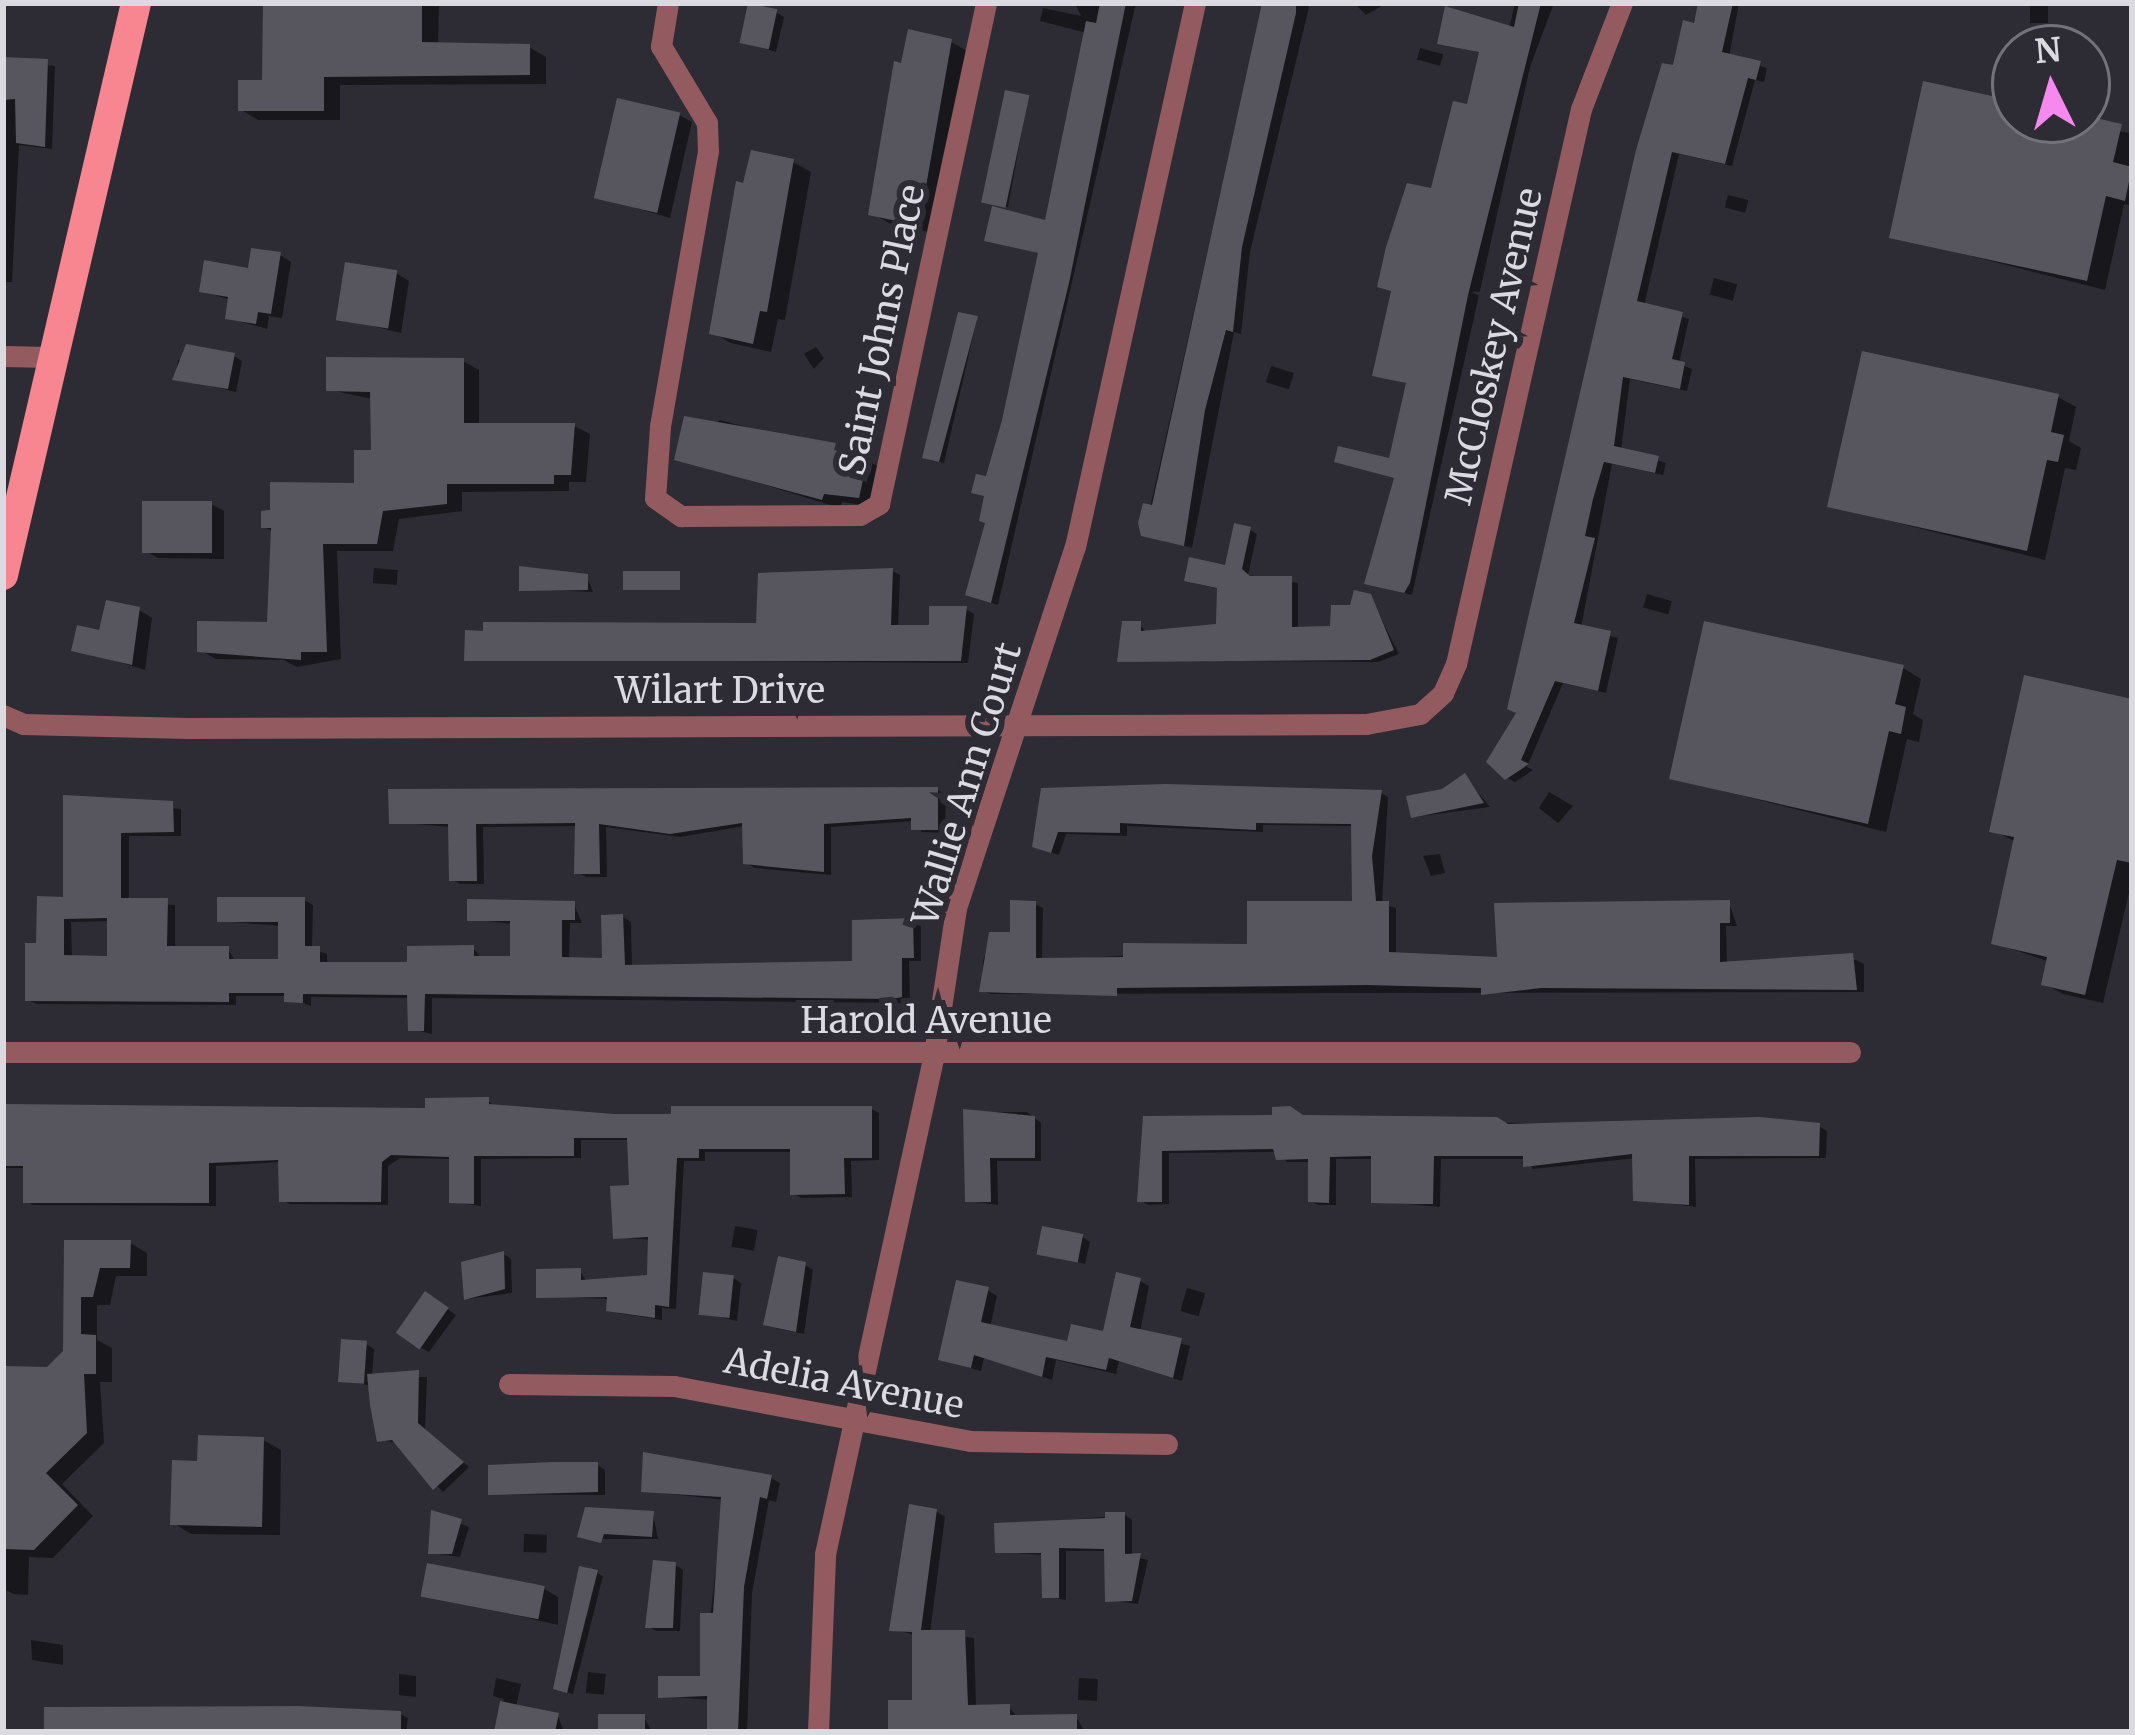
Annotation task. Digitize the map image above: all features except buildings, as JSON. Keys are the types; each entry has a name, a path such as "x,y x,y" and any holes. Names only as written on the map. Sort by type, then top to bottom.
{"main road":[{"path":"3,575 136,3"}],"street":[{"name":"Saint Johns Place","path":"668,3 661,46 706,123 708,151 655,498 681,516 860,515 879,504 986,3"},
{"name":"Wallie Ann Court","path":"818,1732 823,1578 852,1418 934,1054 956,908 1021,724 1076,547 1195,3"},
{"name":"McCloskey Avenue","path":"1433,704 1456,664 1581,109 1622,3"},
{"path":"3,356 51,357"},
{"name":"Wilart Drive","path":"3,715 23,724 188,728 1366,724 1398,722 1433,704"},
{"name":"Harold Avenue","path":"3,1052 1850,1052"},
{"name":"Adelia Avenue","path":"509,1384 674,1386 970,1441 1166,1444"}]}
